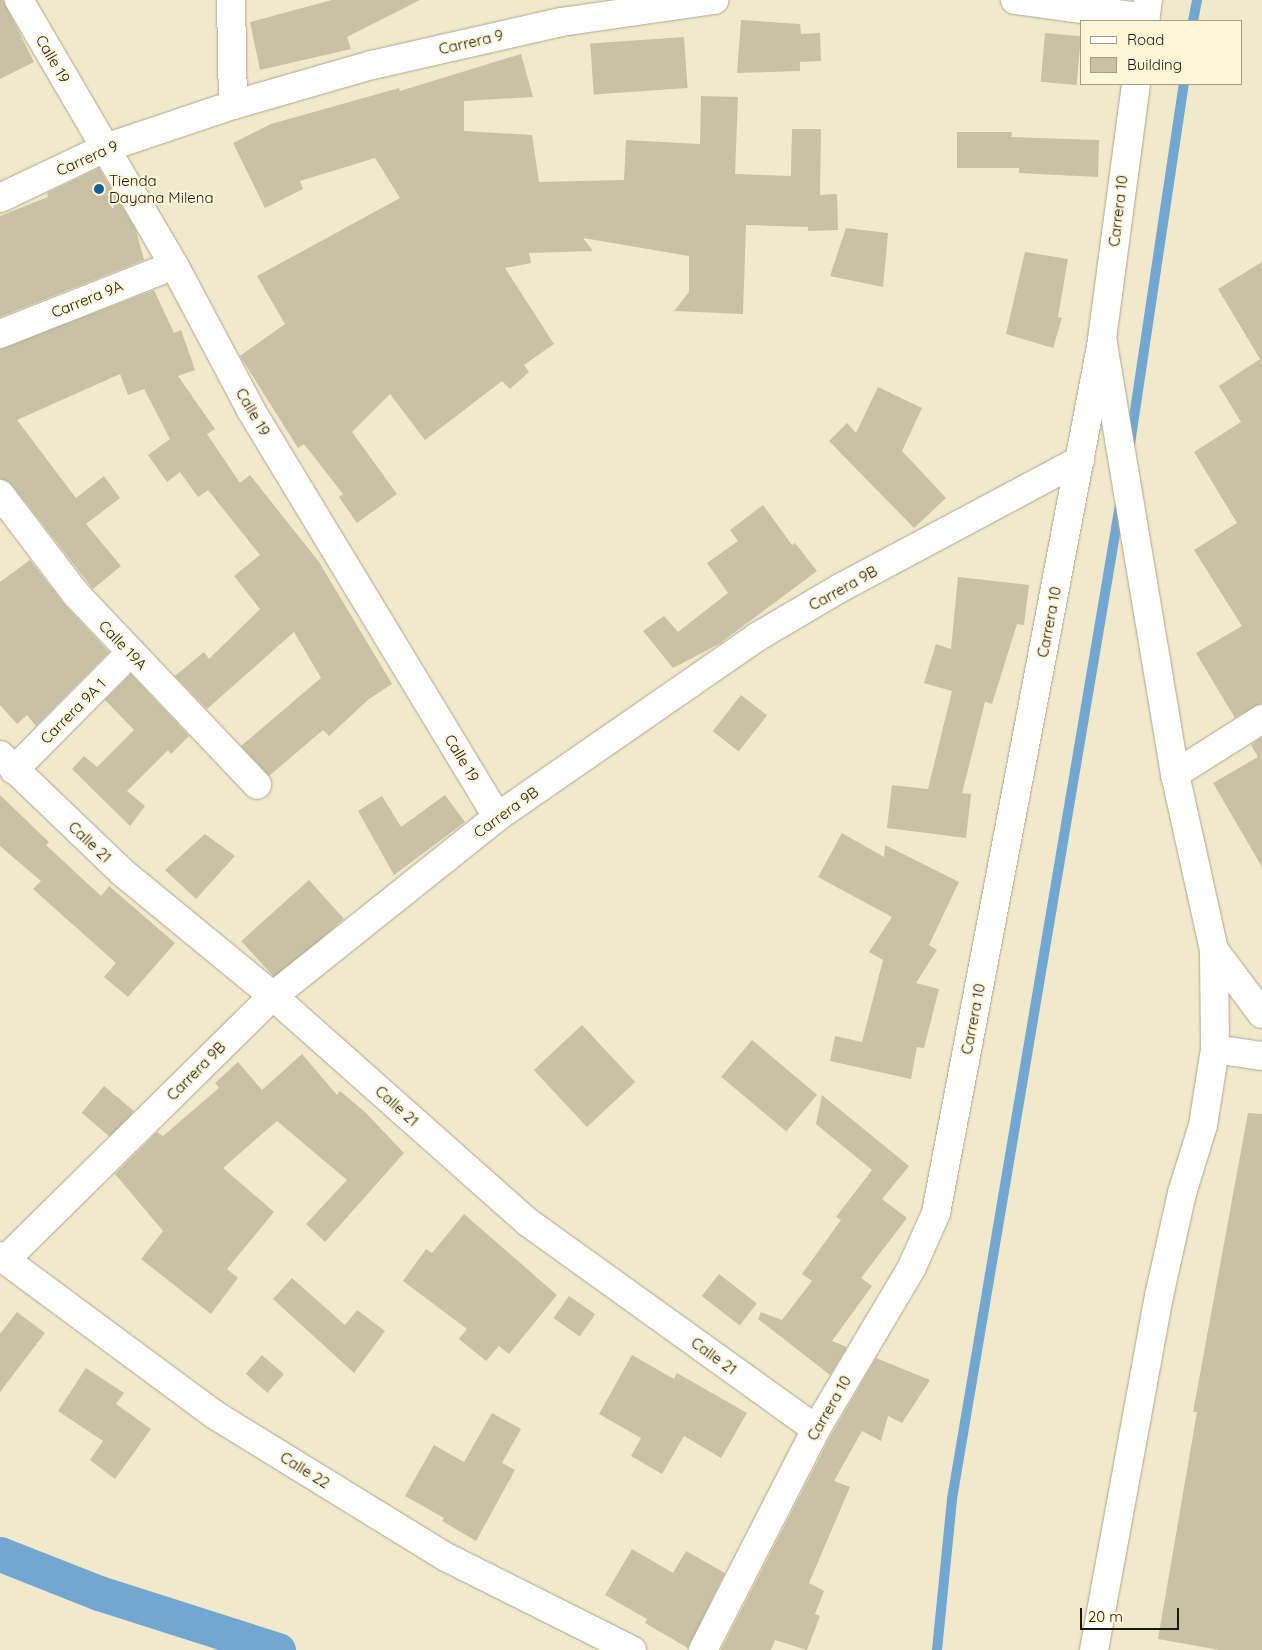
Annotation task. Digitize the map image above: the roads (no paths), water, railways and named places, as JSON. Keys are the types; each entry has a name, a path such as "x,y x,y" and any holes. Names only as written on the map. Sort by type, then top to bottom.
{"street":[{"name":"Calle 19","path":"19,0 174,265 252,412 497,817"},
{"path":"231,0 233,105"},
{"name":"Carrera 9","path":"0,198 105,148 233,105 372,65 502,34 662,3 714,0"},
{"path":"1015,0 1146,13"},
{"name":"Carrera 10","path":"703,1650 816,1429 912,1267 936,1213 1102,339 1136,85"},
{"name":"Carrera 9A","path":"0,334 174,265"},
{"name":"Carrera 10","path":"1094,1650 1159,1296 1182,1193 1203,1125 1215,1049 1214,950 1175,774 1102,339"},
{"name":"Carrera 9B","path":"2,1258 273,996 497,817 757,637 842,587 1080,460"},
{"name":"Calle 19A","path":"0,494 46,558 131,652 257,785"},
{"name":"Carrera 9A 1","path":"7,762 131,652"},
{"path":"1175,774 1262,719"},
{"name":"Calle 21","path":"7,762 122,872 273,996 529,1223 816,1429"},
{"path":"1214,950 1262,1014"},
{"path":"1215,1049 1262,1056"},
{"name":"Calle 22","path":"2,1258 216,1415 446,1557 632,1650"}],"waterway":[{"path":"1193,20 1197,0"},
{"path":"1130,444 1184,85"},
{"path":"937,1650 952,1499 1120,505"},
{"path":"0,1554 99,1593 278,1650"}],"place":[{"name":"Tienda Dayana Milena","path":"99,189"}]}
